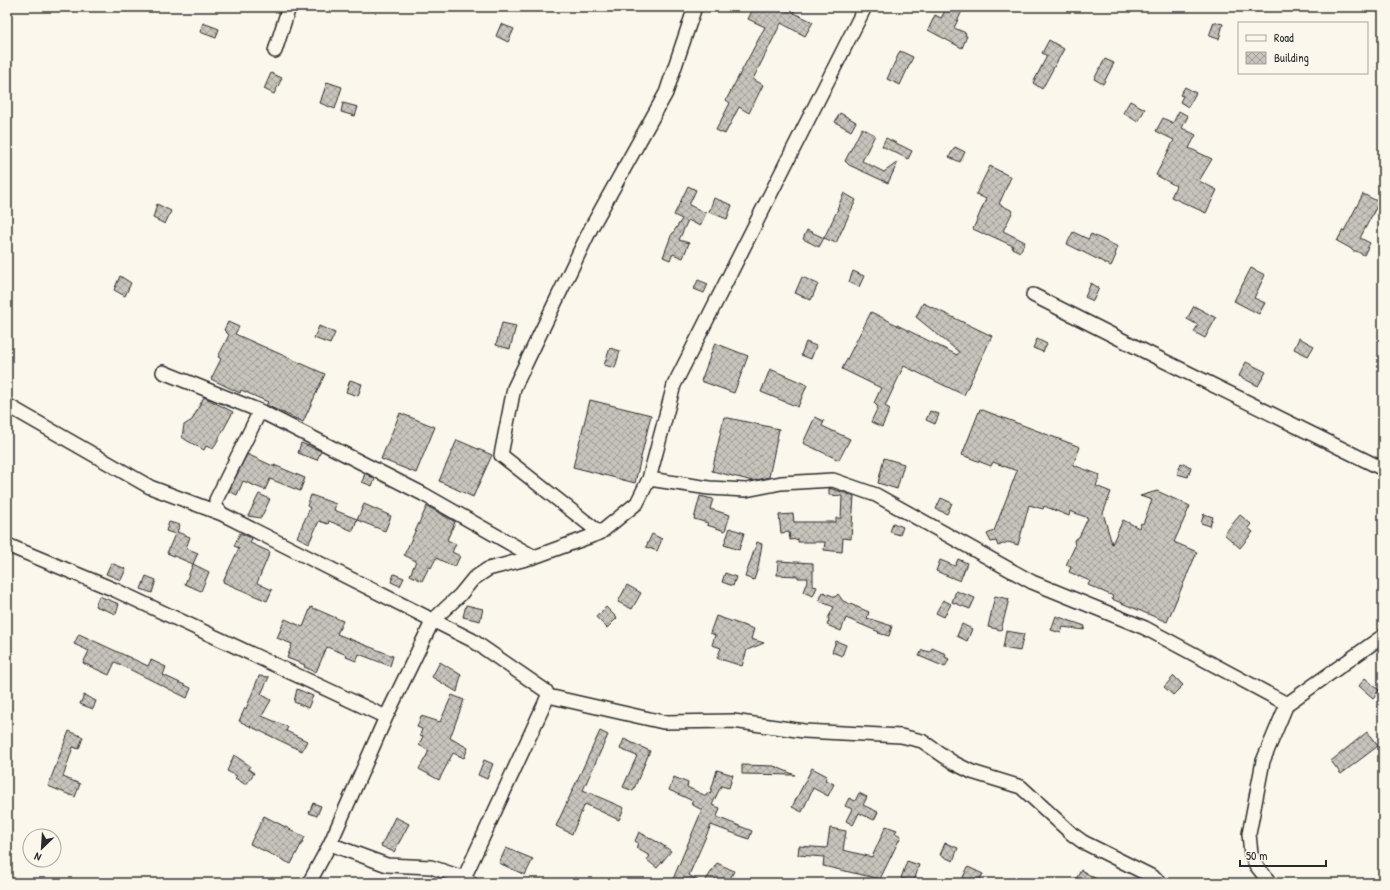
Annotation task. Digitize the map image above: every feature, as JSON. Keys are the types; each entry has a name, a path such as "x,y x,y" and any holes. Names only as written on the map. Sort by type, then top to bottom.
{"street":[{"path":"275,51 289,7"},
{"path":"600,533 501,455 514,388 592,228 666,93 695,7"},
{"path":"309,883 330,844 386,717 433,620 473,579 488,569 534,556 600,533 638,503 649,479 674,385 866,7"},
{"path":"1033,294 1150,354 1383,469"},
{"path":"163,372 260,411 423,494 534,556"},
{"path":"7,405 150,487 222,514 472,640 546,691 548,696 467,881 431,867 387,865 330,844"},
{"path":"222,514 216,507 216,500 260,411"},
{"path":"649,479 709,488 746,490 781,483 833,480 876,495 1032,582 1145,628 1287,704"},
{"path":"7,544 114,590 386,717"},
{"path":"1270,883 1256,865 1251,854 1249,834 1263,761 1287,704 1383,636"},
{"path":"548,696 663,722 734,721 804,731 901,736 922,741 954,763 972,772 1021,787 1072,834 1083,842 1153,881"}],"building":[{"path":"754,7 795,7 794,13 813,22 805,36 781,23 753,79 763,85 749,113 739,107 725,134 716,130 730,103 726,100 765,27 748,19"},
{"path":"947,7 954,7 962,11 954,28 966,33 965,35 967,36 962,48 928,30 935,15 941,18"},
{"path":"1214,22 1223,24 1219,39 1209,36"},
{"path":"203,23 219,29 216,38 200,32"},
{"path":"501,24 514,29 508,42 496,36"},
{"path":"1049,40 1064,49 1042,89 1033,83 1047,56 1042,53"},
{"path":"900,51 913,57 900,85 887,79"},
{"path":"1105,59 1114,63 1103,84 1094,79"},
{"path":"271,73 282,78 274,94 264,89"},
{"path":"327,82 342,87 335,109 320,103"},
{"path":"1185,87 1196,93 1188,107 1180,102 1183,96 1180,95"},
{"path":"1130,101 1145,109 1138,122 1123,113"},
{"path":"343,103 358,107 355,116 341,112"},
{"path":"1179,111 1188,116 1182,128 1196,135 1189,148 1212,159 1199,181 1217,190 1206,213 1171,197 1176,186 1156,175 1174,140 1156,131 1163,118 1173,123"},
{"path":"840,113 856,122 851,131 835,122"},
{"path":"862,128 875,135 862,161 884,172 898,162 888,183 849,165 845,161"},
{"path":"886,138 912,151 908,159 882,146"},
{"path":"955,147 965,152 960,162 949,157"},
{"path":"990,166 1011,177 999,204 1013,211 1003,231 1025,242 1020,252 1012,248 1013,246 973,229 986,199 976,194"},
{"path":"688,186 696,190 689,205 706,213 700,226 688,220 679,240 689,243 683,258 673,254 670,260 663,257 671,236 682,219 674,215"},
{"path":"844,193 856,200 836,243 824,238"},
{"path":"1363,194 1379,202 1360,238 1370,243 1364,255 1353,251 1337,241 1343,230 1344,231"},
{"path":"714,198 732,205 727,219 709,212"},
{"path":"157,204 171,211 165,224 153,218"},
{"path":"807,230 824,238 819,247 803,239"},
{"path":"1073,232 1088,239 1091,234 1118,247 1111,266 1067,244"},
{"path":"1251,268 1265,275 1254,298 1265,303 1259,314 1234,301"},
{"path":"853,271 864,276 859,287 849,282"},
{"path":"120,276 131,283 125,296 114,290"},
{"path":"802,277 818,284 811,300 795,293"},
{"path":"698,280 708,284 704,293 694,289"},
{"path":"1091,283 1099,288 1093,301 1085,297"},
{"path":"923,303 992,336 964,395 904,366 885,406 890,409 882,427 871,422 878,407 874,403 881,388 842,369 871,312 957,355 959,352 916,317"},
{"path":"1194,306 1216,318 1205,338 1194,332 1198,325 1187,319"},
{"path":"228,322 239,327 235,334 325,374 303,422 266,405 268,402 241,390 240,393 211,379 221,359 218,357 229,335 224,330"},
{"path":"502,323 516,326 510,349 496,345"},
{"path":"319,326 335,333 330,344 314,338"},
{"path":"1299,338 1314,346 1308,356 1294,349"},
{"path":"1037,339 1047,344 1043,352 1033,348"},
{"path":"806,342 816,346 811,359 801,355"},
{"path":"715,343 748,356 734,393 701,381"},
{"path":"610,348 620,351 615,368 604,365"},
{"path":"1246,362 1266,372 1258,386 1239,376"},
{"path":"770,369 807,385 798,407 761,392"},
{"path":"350,380 362,384 358,396 346,392"},
{"path":"204,397 233,412 213,449 206,446 204,450 182,437 184,425 192,420"},
{"path":"590,400 651,415 635,483 573,467"},
{"path":"980,409 1080,447 1073,465 1100,475 1096,486 1111,492 1103,513 1112,544 1123,520 1139,528 1141,523 1143,524 1152,500 1140,496 1157,491 1190,506 1174,542 1197,552 1167,622 1112,599 1113,596 1088,585 1090,581 1069,572 1071,567 1066,565 1075,546 1074,540 1079,537 1088,518 1070,511 1069,516 1044,506 1043,509 1029,505 1018,545 1008,542 998,546 996,541 991,542 987,534 994,531 1017,471 993,462 991,466 962,455"},
{"path":"930,411 939,414 935,424 926,420"},
{"path":"400,413 435,427 416,473 381,459"},
{"path":"724,417 779,429 769,477 753,481 712,471"},
{"path":"815,417 824,421 822,426 850,439 839,460 803,443"},
{"path":"457,440 492,455 473,497 439,481"},
{"path":"301,443 321,451 317,460 298,453"},
{"path":"247,454 275,467 274,465 305,478 300,491 270,479 265,490 243,481 237,495 229,491"},
{"path":"884,458 904,464 897,489 878,483"},
{"path":"1181,463 1191,467 1188,477 1177,474"},
{"path":"365,473 375,479 372,486 362,482"},
{"path":"829,488 854,496 851,539 843,538 842,552 824,550 825,542 798,542 798,539 790,540 789,532 781,533 779,515 793,514 794,522 836,522 836,518 841,518 842,496 829,495"},
{"path":"259,494 270,499 261,518 248,516"},
{"path":"311,495 336,504 334,510 357,519 353,531 329,521 328,524 319,521 309,543 297,537 310,508 307,506"},
{"path":"700,496 713,499 710,509 730,515 725,531 707,525 708,523 694,519"},
{"path":"941,498 952,503 947,514 936,509"},
{"path":"364,504 391,516 385,531 357,520"},
{"path":"427,506 455,522 447,540 456,544 452,552 460,556 455,567 436,558 431,568 429,567 422,581 410,575 416,561 404,555"},
{"path":"1204,514 1213,517 1210,526 1201,523"},
{"path":"1240,515 1251,524 1248,528 1253,532 1240,548 1224,534"},
{"path":"169,522 180,525 177,532 190,537 186,548 198,553 193,564 167,553 175,534 166,531"},
{"path":"893,523 903,527 900,535 890,532"},
{"path":"730,528 744,533 739,550 724,545"},
{"path":"240,533 252,538 250,543 270,552 257,583 272,590 267,601 223,582 239,548 234,546"},
{"path":"652,534 662,539 657,551 646,547"},
{"path":"757,542 762,544 758,568 754,580 745,577"},
{"path":"958,559 967,563 960,581 936,571 940,560 955,566"},
{"path":"778,561 813,563 813,586 817,587 813,596 803,592 808,578 777,575"},
{"path":"111,563 126,569 121,580 106,574"},
{"path":"193,564 209,572 201,591 185,584"},
{"path":"725,573 736,577 733,586 722,582"},
{"path":"394,574 404,578 400,586 391,582"},
{"path":"146,576 156,580 152,593 141,589"},
{"path":"627,585 641,593 632,609 618,602"},
{"path":"956,591 975,598 970,609 952,602"},
{"path":"823,592 835,597 838,594 843,601 869,612 867,618 892,626 889,636 878,633 879,632 846,618 841,631 827,625 829,620 828,618 834,607 819,601"},
{"path":"99,596 119,604 116,614 95,606"},
{"path":"995,596 1009,599 1001,630 988,627"},
{"path":"943,600 951,604 944,617 936,613"},
{"path":"466,605 483,609 480,621 463,617"},
{"path":"311,607 343,621 337,634 393,656 390,666 359,654 356,661 346,657 347,655 327,647 316,672 304,667 305,665 287,658 292,644 277,638 285,619 303,627"},
{"path":"606,607 617,618 607,628 596,617"},
{"path":"716,616 754,629 751,639 764,643 747,650 742,666 717,658 721,648 712,645 715,635 710,633"},
{"path":"1056,616 1085,626 1084,630 1063,627 1061,633 1051,630"},
{"path":"962,624 972,629 967,641 957,636"},
{"path":"1006,631 1024,634 1020,651 1003,648"},
{"path":"79,634 148,666 151,660 166,667 163,675 191,688 187,698 115,662 109,675 83,663 89,651 74,644"},
{"path":"836,641 846,645 842,656 832,652"},
{"path":"932,648 946,654 945,657 949,659 945,667 919,656 922,650 930,652"},
{"path":"440,662 461,675 457,692 432,677"},
{"path":"259,676 269,677 261,694 271,700 262,716 288,727 286,731 307,741 302,751 239,721 245,708 246,709"},
{"path":"1174,676 1183,685 1173,695 1164,687"},
{"path":"1365,678 1379,690 1373,698 1359,686"},
{"path":"297,689 313,696 308,708 294,702"},
{"path":"84,695 96,701 93,709 80,704"},
{"path":"452,695 464,700 450,738 468,748 464,758 453,753 439,780 419,769 429,751 419,745 423,736 420,735 422,729 417,727 421,716 440,722"},
{"path":"69,731 83,737 79,749 73,747 63,777 80,784 75,797 48,786"},
{"path":"600,731 608,735 583,790 624,808 619,820 585,804 572,834 556,826"},
{"path":"1367,732 1378,746 1341,774 1331,761"},
{"path":"624,739 650,751 633,791 623,787 637,756 620,749"},
{"path":"234,755 250,766 248,769 254,773 246,785 235,778 237,776 227,771"},
{"path":"484,760 493,764 487,779 478,775"},
{"path":"742,765 774,766 795,775 742,774"},
{"path":"812,768 827,776 825,780 834,784 828,796 813,788 802,812 792,807"},
{"path":"717,770 733,775 729,788 721,786 712,805 720,808 717,817 752,831 749,839 711,825 689,875 702,883 681,883 673,879 702,810 691,804 693,801 669,790 674,777 688,783 687,787 706,796 708,792 710,794"},
{"path":"859,793 867,797 863,805 878,812 874,820 859,813 853,825 846,821 852,809 845,806 849,798 855,801"},
{"path":"313,803 321,806 317,816 309,813"},
{"path":"264,816 305,837 291,864 250,844"},
{"path":"395,817 409,824 394,852 381,846"},
{"path":"886,826 897,830 895,833 901,836 880,879 823,866 824,857 798,855 799,846 827,848 830,828 846,831 843,850 872,857"},
{"path":"639,832 671,851 657,868 647,860 650,856 636,848 638,843 635,841"},
{"path":"945,843 958,848 953,861 940,855"},
{"path":"506,848 533,859 525,875 499,863"},
{"path":"907,861 919,865 914,882 901,878"},
{"path":"717,863 734,871 728,883 704,883"},
{"path":"968,867 983,874 978,883 960,883"},
{"path":"1081,870 1103,883 1074,883"}]}
